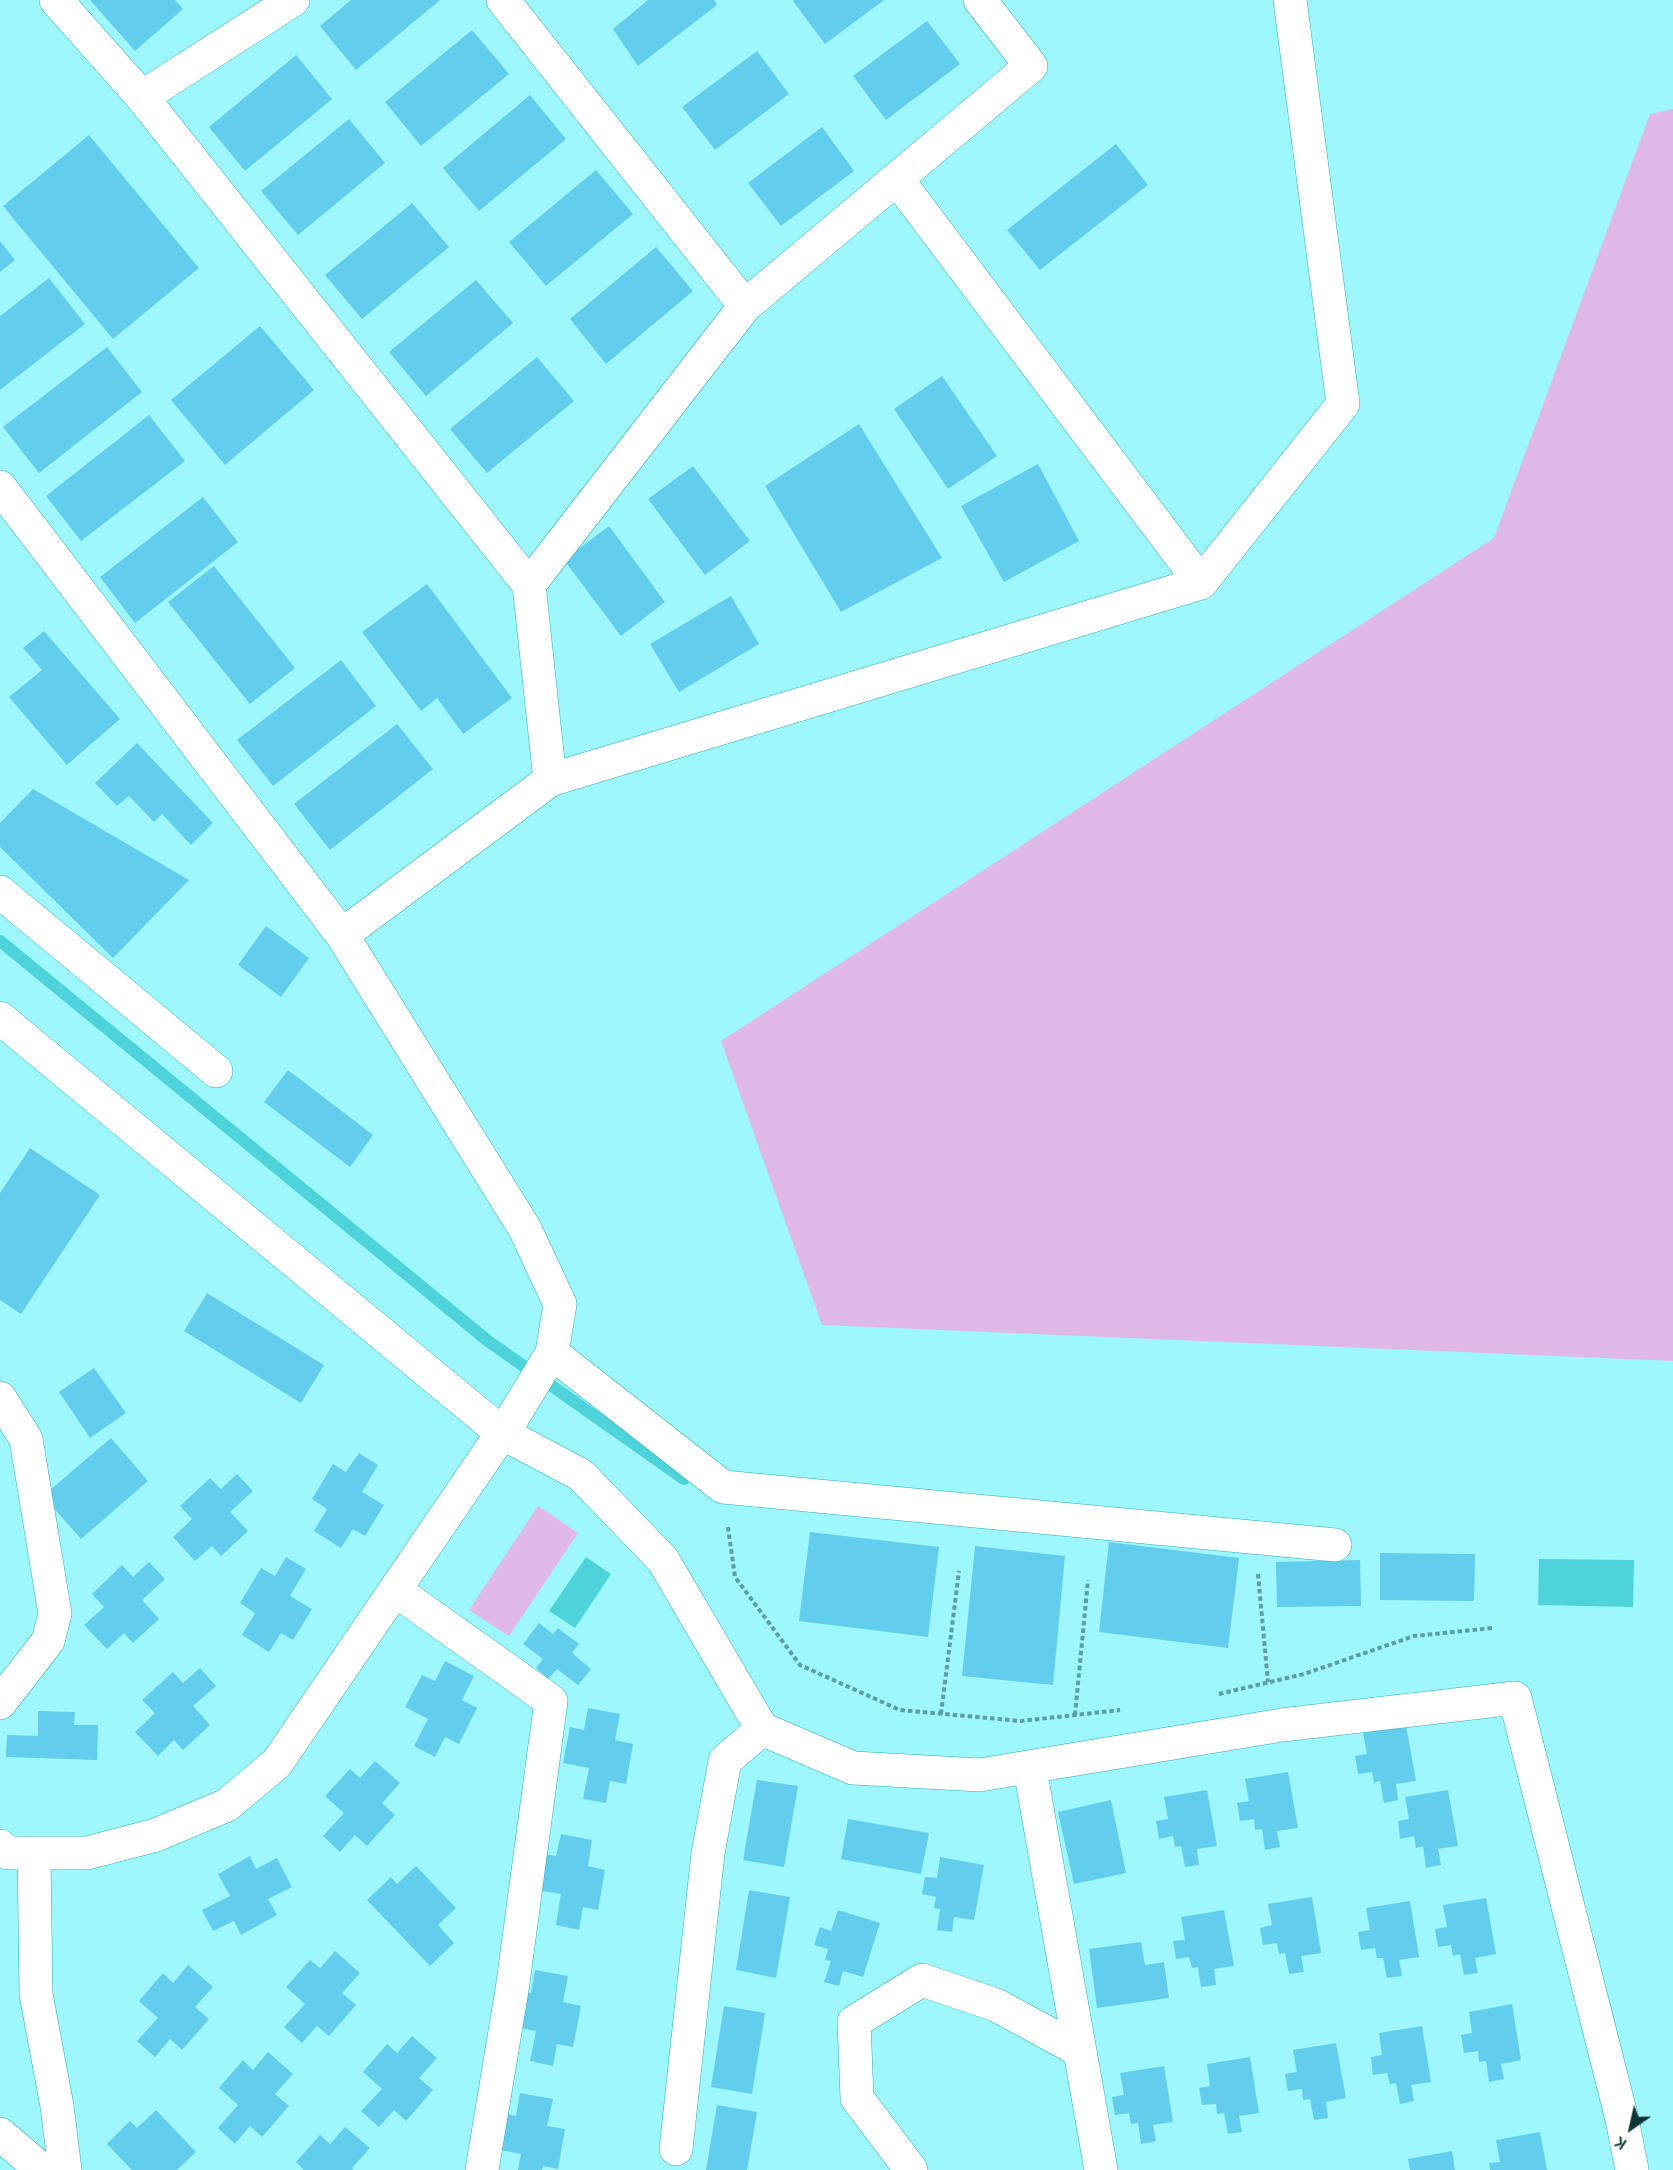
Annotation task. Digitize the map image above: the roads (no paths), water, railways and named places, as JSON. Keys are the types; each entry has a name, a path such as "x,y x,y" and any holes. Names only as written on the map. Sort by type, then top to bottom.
{"street":[{"path":"56,0 142,97 529,585 550,780"},
{"path":"142,97 293,0"},
{"path":"503,0 745,306"},
{"path":"529,585 745,306 1031,66 980,0"},
{"path":"342,935 550,780 1201,583 1343,404 1290,0"},
{"path":"897,179 1201,583"},
{"path":"0,487 342,935 525,1230 560,1304 552,1353 508,1425 277,1762 227,1805 156,1835 87,1853 8,1852 0,1846"},
{"path":"0,892 216,1071"},
{"path":"0,1018 508,1425 581,1475 663,1560 762,1729 853,1768 980,1775 1030,1769 1282,1725 1515,1698 1622,2119 1632,2170"},
{"path":"552,1353 723,1487 1335,1545"},
{"path":"0,1398 26,1439 55,1614 48,1641 0,1703"},
{"path":"395,1590 551,1701 512,1990 482,2170"},
{"path":"676,2149 708,1853 725,1761 762,1729"},
{"path":"1030,1769 1101,2170"},
{"path":"34,1853 36,1994 57,2106 65,2170"},
{"path":"911,2170 857,2098 855,2022 922,1980 996,2005 1079,2050"},
{"path":"0,2134 42,2170"}],"water":[{"path":"586,1557 611,1574 575,1628 549,1611"},
{"path":"1539,1559 1634,1560 1633,1607 1538,1605"}],"waterway":[{"path":"0,941 488,1341 684,1479"}]}
